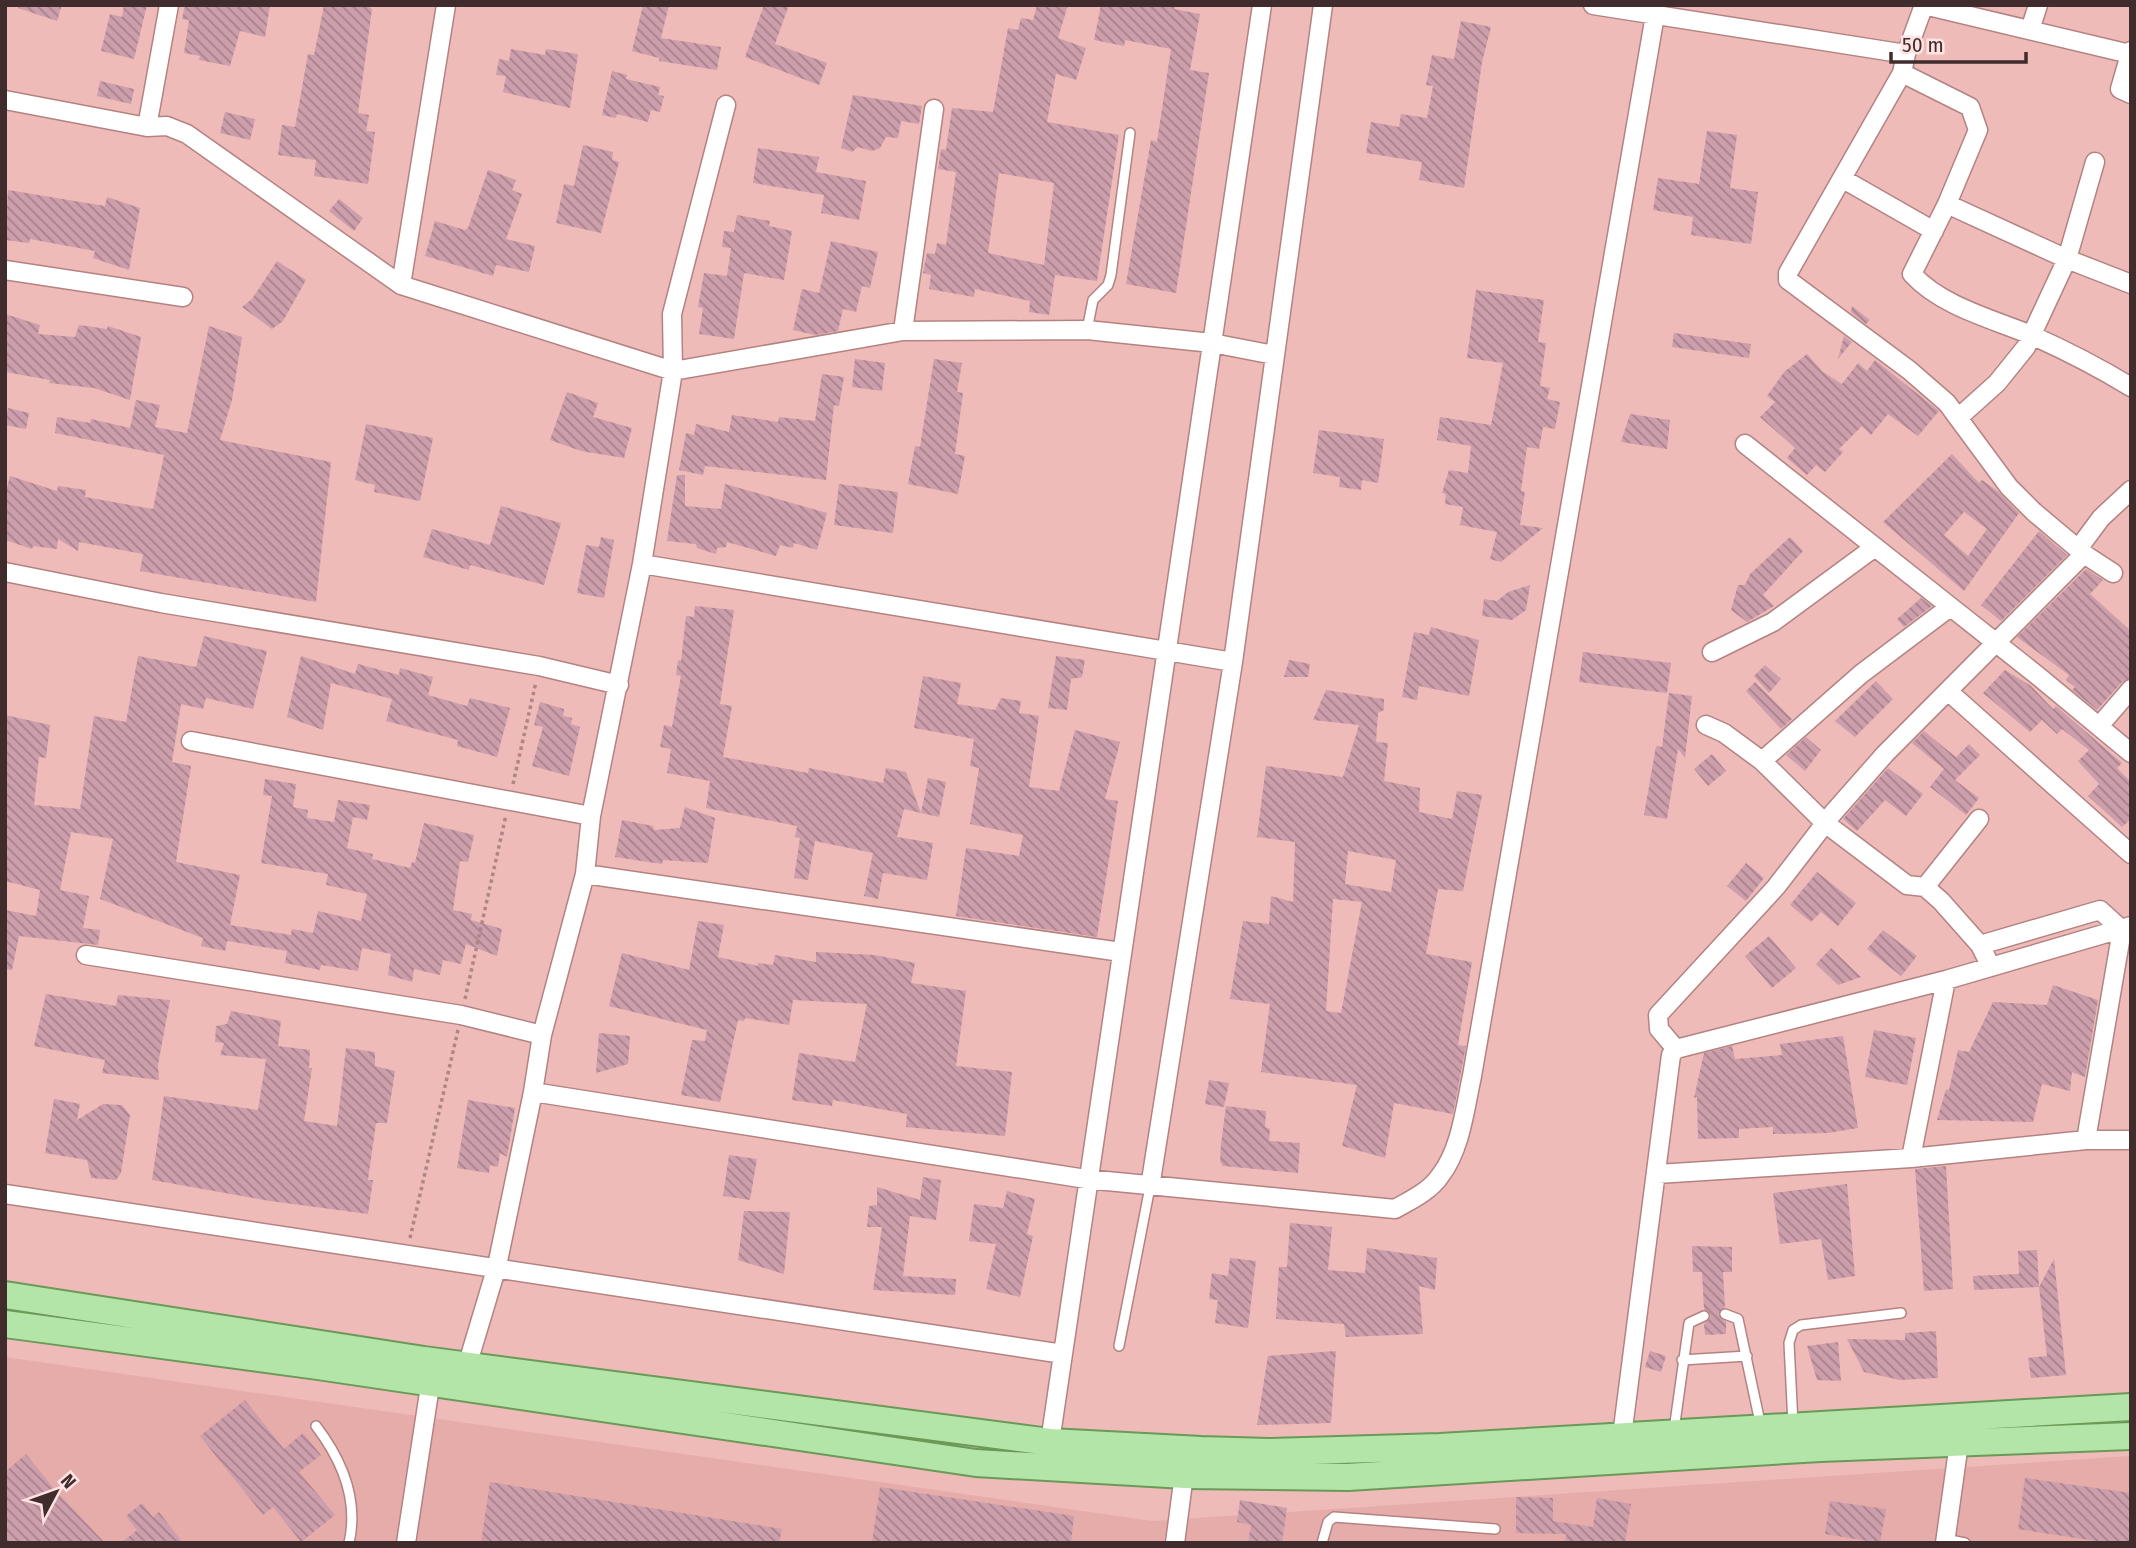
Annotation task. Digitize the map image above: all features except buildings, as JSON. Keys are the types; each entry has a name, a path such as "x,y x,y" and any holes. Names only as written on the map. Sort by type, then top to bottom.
{"main road":[{"path":"5,1295 432,1373 976,1463 1185,1462 1269,1452 1440,1447 2131,1407"},
{"path":"5,1324 432,1373 467,1366 1185,1462 1348,1478 1820,1448 2131,1436"}],"street":[{"path":"147,127 169,5"},
{"path":"401,285 446,5"},
{"path":"1050,1442 1086,1180 1262,5"},
{"path":"1150,1187 1233,662 1323,5"},
{"path":"1593,5 1906,54"},
{"path":"2113,573 2081,552 2009,487 1958,418 1909,370 1788,280 1788,273 1902,73 1924,5 2130,53 2120,89 2131,94"},
{"path":"2030,30 2038,5"},
{"path":"533,1092 1086,1180 1150,1187 1395,1209 1418,1196 1440,1177 1458,1139 1475,1062 1655,15"},
{"path":"1902,73 1970,107 1978,130 1947,204 1912,274 1920,283 1971,311 2089,362 2131,387"},
{"path":"5,100 147,127 167,126 187,134 401,285 673,371 903,331 1087,330 1212,343 1274,355"},
{"path":"467,1366 497,1266 542,1035 584,874 591,816 642,564 673,371 672,314 726,105"},
{"path":"903,331 934,109"},
{"path":"1958,418 2011,368 2026,347 2067,259 2095,162"},
{"path":"1843,179 1934,231"},
{"path":"1947,204 2067,259 2131,284"},
{"path":"5,270 183,297"},
{"path":"1745,444 2100,725 2131,753"},
{"path":"1676,1049 1659,1029 1658,1015 1776,887 1825,823 1885,754 1996,644 2081,552 2101,518 2131,490"},
{"path":"1712,652 1773,622 1875,547"},
{"path":"642,564 1166,648 1233,662"},
{"path":"5,572 161,603 539,666 619,685"},
{"path":"1762,761 1861,674 1950,607"},
{"path":"2100,725 2131,689"},
{"path":"1949,692 2131,854"},
{"path":"1706,724 1724,733 1762,761 1825,823 1907,885 1925,887 1941,901 1980,946 1991,967"},
{"path":"191,741 591,816"},
{"path":"1925,887 1979,819"},
{"path":"584,874 1121,952"},
{"path":"1980,946 2100,910 2126,928"},
{"path":"1622,1436 1671,1055 1676,1049 1946,980 2126,928"},
{"path":"2086,1140 2126,928"},
{"path":"86,955 461,1016 542,1035"},
{"path":"1911,1158 1946,980"},
{"path":"1657,1174 1911,1158 2086,1140 2131,1140"},
{"path":"5,1194 497,1266 1063,1354"},
{"path":"406,1543 432,1373"},
{"path":"1945,1541 1959,1443"},
{"path":"1175,1543 1185,1462"}],"lane":[{"path":"1087,330 1093,300 1108,285 1111,275 1129,133"},
{"path":"1119,1346 1150,1187"},
{"path":"1793,1426 1789,1343 1793,1330 1801,1325 1901,1313"},
{"path":"1725,1314 1738,1319 1761,1428"},
{"path":"1673,1433 1689,1323 1704,1317"},
{"path":"1682,1360 1747,1356"},
{"path":"316,1426 331,1445 347,1480 353,1517 349,1543"},
{"path":"1322,1543 1328,1522 1334,1517 1495,1529"},
{"path":"1945,1541 1965,1543"}],"path":[{"path":"406,1254 539,666"}],"shaded area":[{"path":"5,1357 1152,1521 2131,1456 2131,1543 5,1543"}]}
